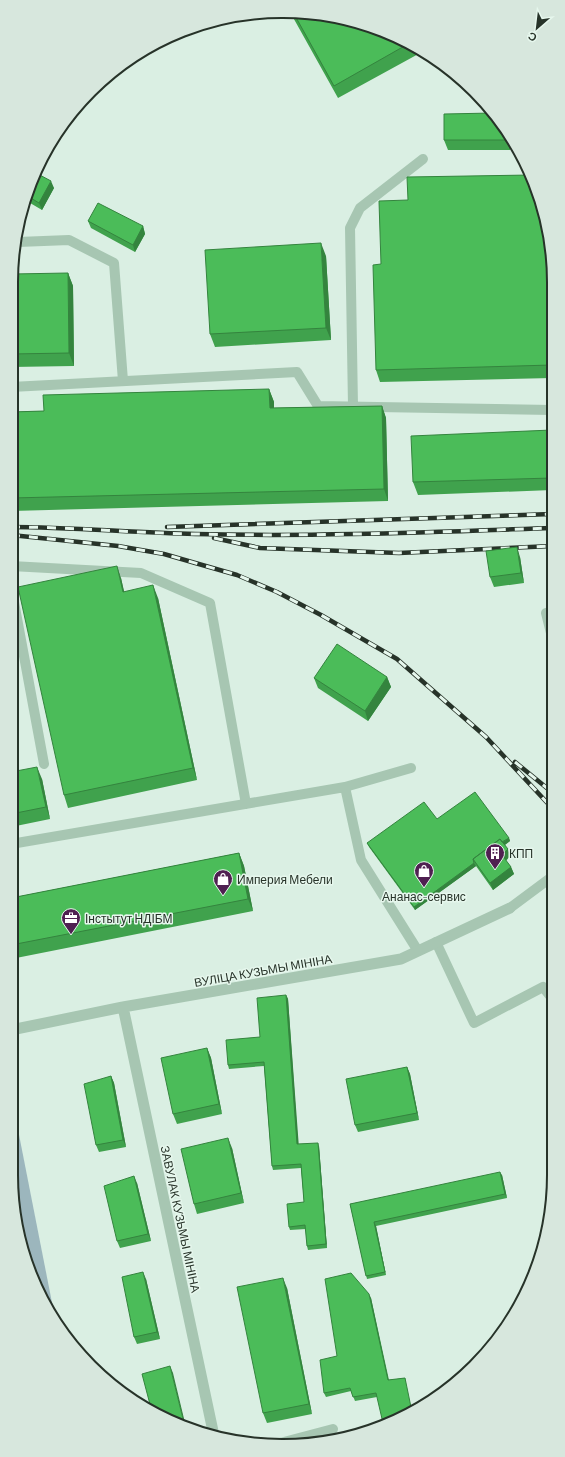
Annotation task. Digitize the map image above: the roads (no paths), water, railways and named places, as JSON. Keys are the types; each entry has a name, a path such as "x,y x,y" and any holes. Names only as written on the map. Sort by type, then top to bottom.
{"street":[{"name":"ВУЛІЦА КУЗЬМЫ МІНІНА","path":"18,1029 123,1007 401,959 510,908"},
{"name":"ЗАВУЛАК КУЗЬМЫ МІНІНА","path":"123,1007 213,1430"}],"lane":[{"path":"353,406 350,228 360,208 423,158"},
{"path":"21,242 69,240 114,263 123,381"},
{"path":"18,387 296,372 318,406 547,410"},
{"path":"18,566 141,573 210,603 246,804"},
{"path":"18,624 44,764"},
{"path":"18,843 345,787 411,768"},
{"path":"345,787 361,860 418,951"},
{"path":"510,908 547,880"},
{"path":"436,942 474,1023 543,987 547,992"},
{"path":"299,1438 333,1429"}],"railway":[{"path":"167,527 547,514"},
{"path":"18,527 240,535 374,534 547,528"},
{"path":"18,536 118,546 164,554 237,575 277,592 321,615 397,659 486,737 547,803"},
{"path":"214,538 260,548 399,553 547,546"},
{"path":"515,762 547,788"}],"place":[{"name":"КПП","path":"495,870"},
{"name":"Ананас-сервис","path":"424,888"},
{"name":"Империя Мебели","path":"223,896"},
{"name":"Інстытут НДІБМ","path":"71,935"}]}
